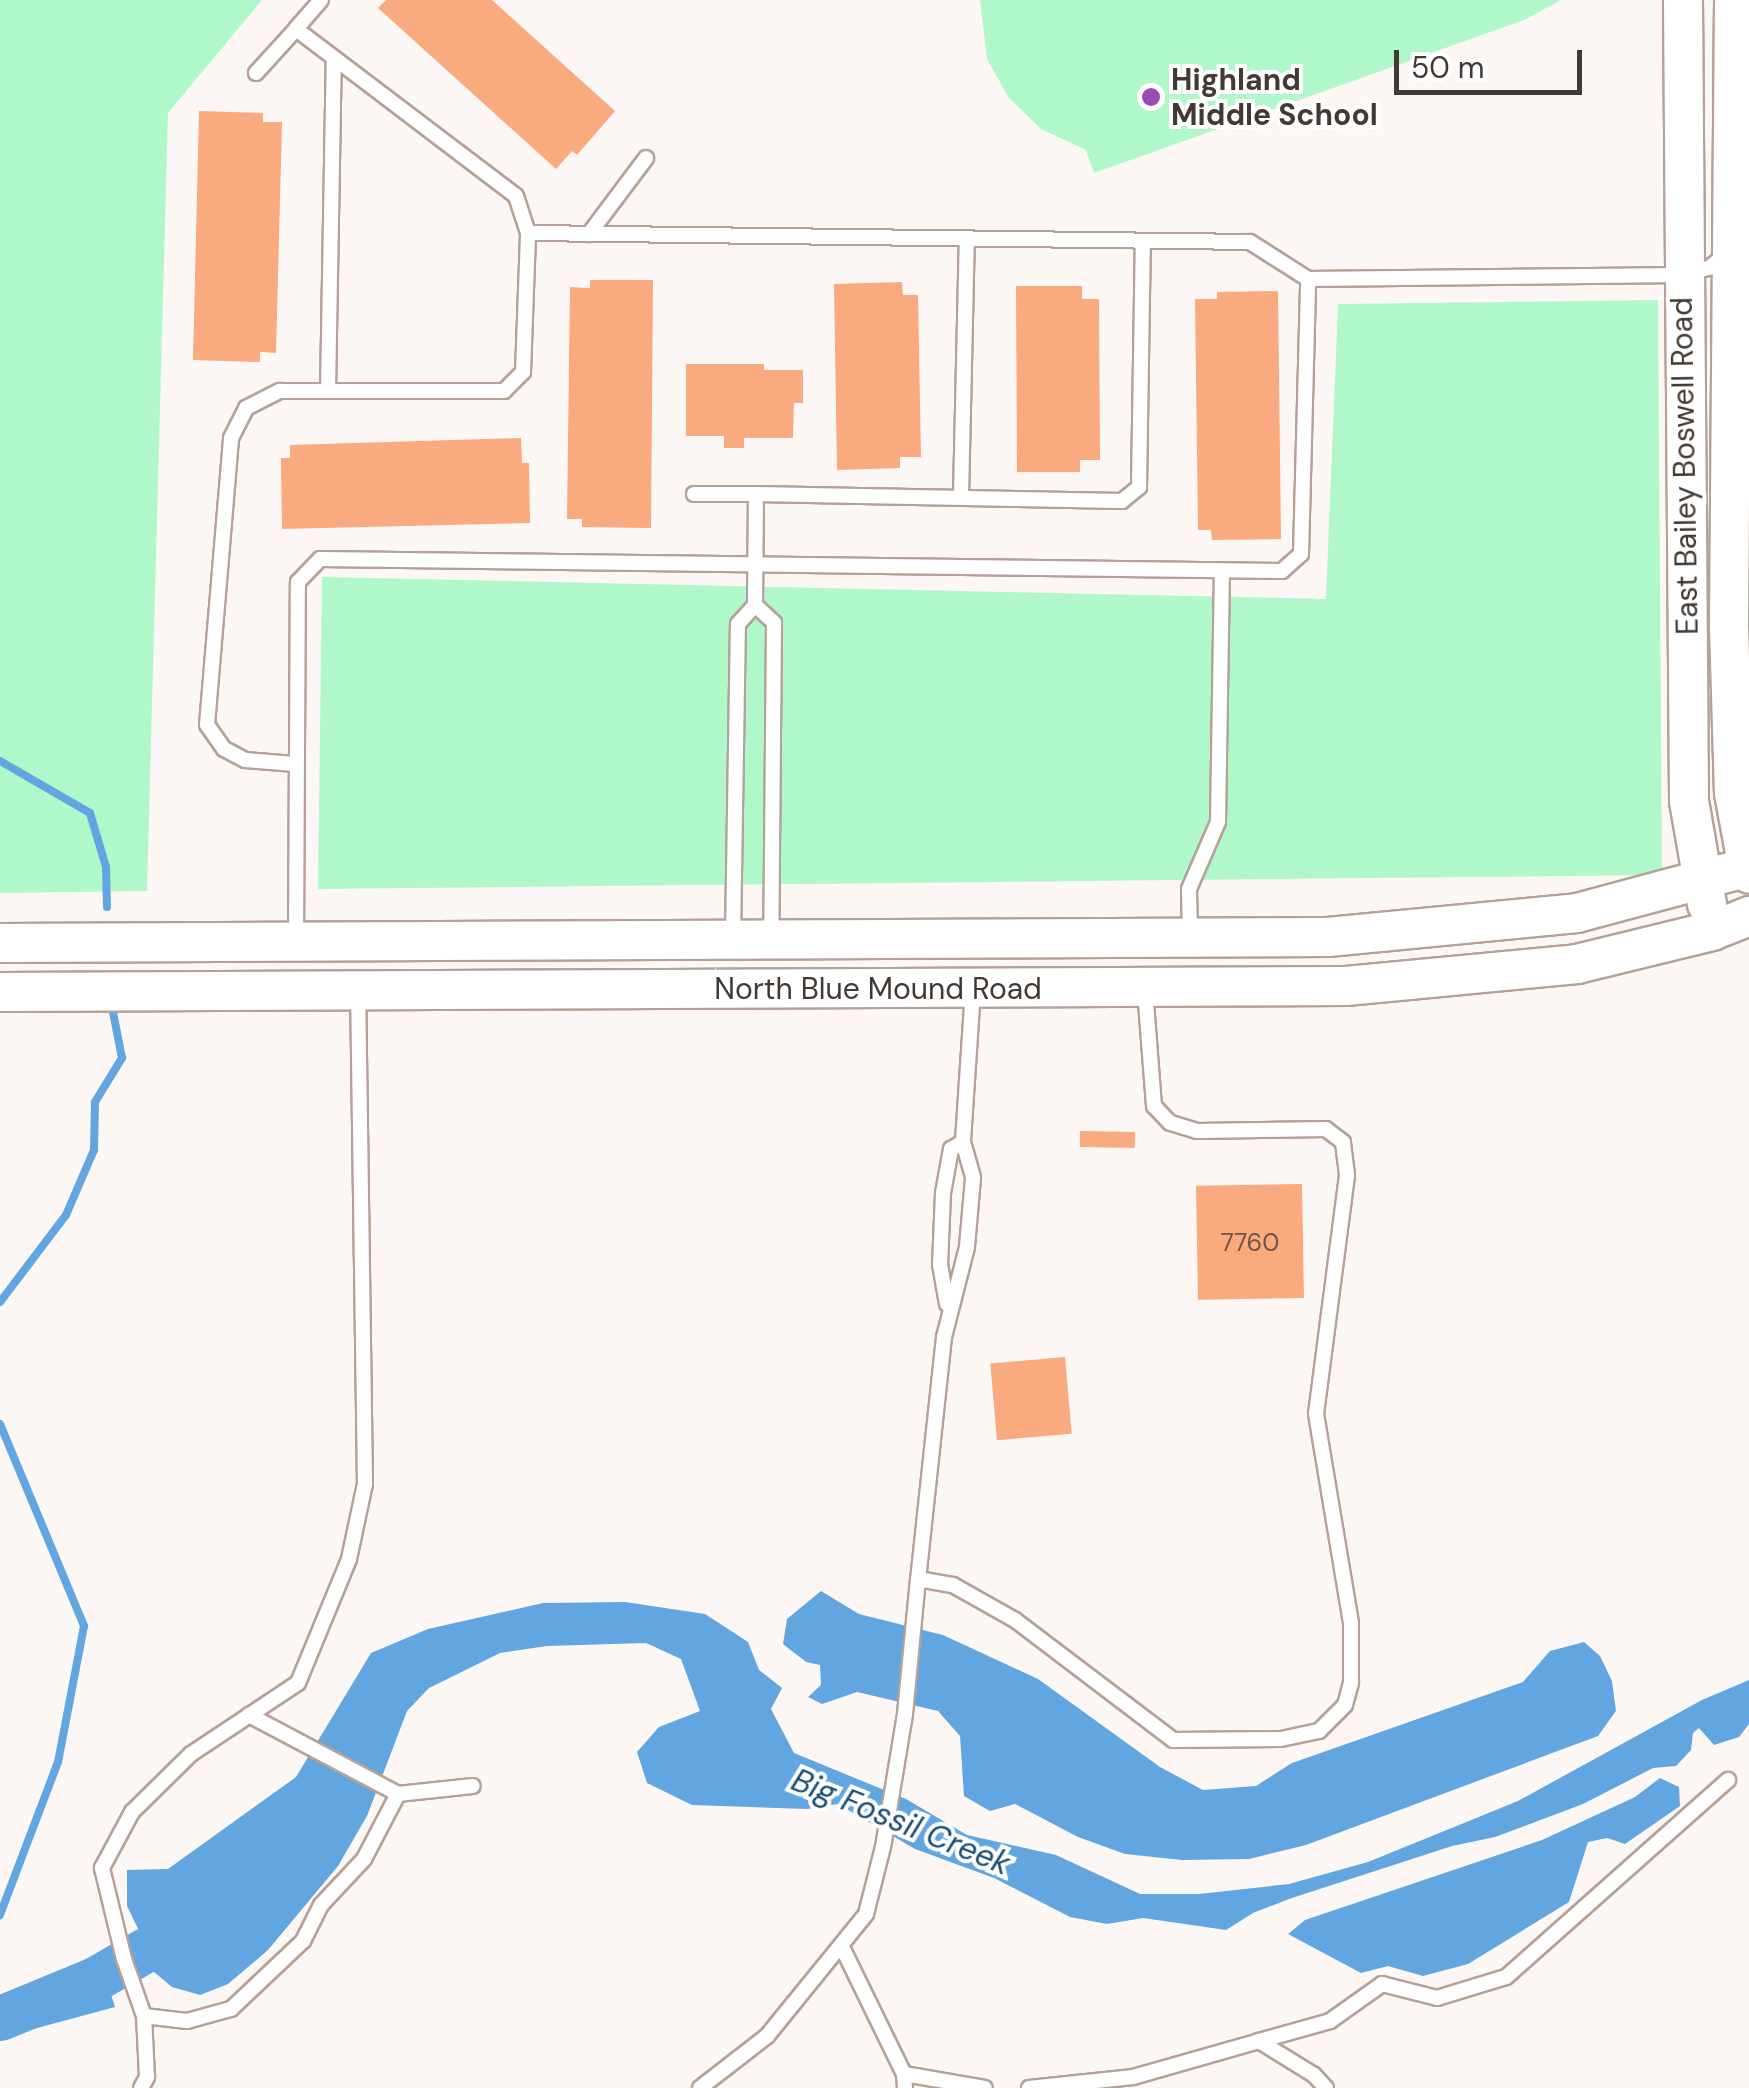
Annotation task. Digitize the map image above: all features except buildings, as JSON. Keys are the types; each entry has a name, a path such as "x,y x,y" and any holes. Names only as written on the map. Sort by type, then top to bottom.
{"main road":[{"name":"East Bailey Boswell Road","path":"1684,0 1682,276 1689,801 1712,930"},
{"name":"East Bailey Boswell Road","path":"1734,0 1728,626 1734,792 1748,869"},
{"path":"1728,626 1749,715"},
{"name":"North Blue Mound Road","path":"18,942 1328,936 1576,913 1748,869"},
{"name":"North Blue Mound Road","path":"18,992 1346,986 1578,964 1712,930 1749,916"},
{"path":"490,990 548,968 748,965 769,956 771,939"}],"lane":[{"path":"256,73 321,0"},
{"path":"295,764 245,760 224,749 206,725 231,438 246,408 280,391 504,391 523,372 528,233 516,196 296,29"},
{"path":"328,391 334,58"},
{"path":"589,234 646,158"},
{"path":"528,233 1250,242 1308,279 1682,276 1708,268 1732,248"},
{"path":"961,496 967,239"},
{"path":"694,494 1122,501 1139,487 1143,242"},
{"path":"296,940 298,582 320,559 1282,571 1301,554 1308,279"},
{"path":"733,939 738,624 755,605 756,494"},
{"path":"1190,939 1188,890 1218,822 1222,571"},
{"path":"755,605 774,623 771,939"},
{"path":"918,1579 952,1585 1014,1620 1173,1740 1220,1742 1300,1735 1319,1731 1345,1706 1351,1682 1350,1623 1316,1414 1347,1175 1344,1142 1326,1129 1197,1131 1170,1124 1154,1106 1145,988"},
{"path":"700,2088 767,2036 866,1914 905,1714 948,1310 967,1248 972,1178 963,1142 973,989"},
{"path":"141,2088 148,2077 144,2016 124,1959 102,1868 132,1812 191,1754 298,1683 349,1559 365,1484 358,990"},
{"path":"948,1310 940,1265 944,1193 951,1150 963,1142"},
{"path":"250,1715 398,1794 472,1786"},
{"path":"1030,2088 1133,2078 1330,2021 1382,1984 1437,1998 1506,1977 1728,1780"},
{"path":"144,2016 186,2021 231,2009 260,1986 303,1941 322,1905 364,1859 398,1794"},
{"path":"840,1946 905,2081 985,2088"},
{"path":"1259,2041 1314,2075 1326,2088"}],"green space":[{"path":"0,0 262,0 168,113 147,891 0,893"},
{"path":"980,0 1561,0 1524,20 1094,173 1086,150 1041,129 1009,98 987,59"},
{"path":"1658,300 1662,875 318,889 322,577 1326,599 1338,304"}],"water":[{"path":"821,1591 859,1614 943,1635 1038,1679 1160,1767 1203,1790 1256,1786 1292,1763 1523,1682 1550,1651 1584,1642 1600,1656 1612,1681 1616,1711 1598,1736 1306,1845 1249,1859 1182,1860 1125,1854 1078,1837 1015,1804 990,1811 964,1796 960,1736 938,1711 857,1692 822,1704 808,1697 821,1685 820,1665 806,1662 783,1644 787,1619"},
{"path":"625,1602 705,1614 748,1642 759,1670 782,1688 771,1709 794,1753 906,1799 967,1835 1056,1855 1140,1894 1199,1894 1289,1884 1368,1862 1518,1801 1702,1700 1749,1680 1749,1724 1739,1737 1714,1745 1699,1728 1693,1733 1691,1750 1676,1766 1653,1768 1583,1804 1495,1837 1452,1846 1289,1899 1253,1913 1226,1930 1143,1918 1107,1924 1070,1917 994,1878 915,1849 838,1804 807,1809 692,1805 647,1783 637,1752 659,1727 700,1711 681,1659 646,1643 547,1646 500,1653 429,1688 407,1711 367,1816 338,1866 268,1950 228,1984 200,1995 172,1987 147,1966 142,1937 127,1906 127,1870 168,1869 296,1777 371,1653 428,1629 543,1603"},
{"path":"1660,1778 1679,1787 1680,1806 1625,1844 1607,1838 1588,1842 1569,1902 1468,1964 1423,1976 1388,1966 1361,1973 1288,1934 1305,1920 1542,1840 1635,1797"},
{"path":"101,1964 115,2007 0,2038 0,2011 31,1998 48,1979"}],"waterway":[{"path":"0,761 90,813 106,867 107,907"},
{"path":"0,1302 66,1215 94,1150 95,1102 122,1058 111,1002"},
{"path":"0,1424 84,1626 58,1762 0,1915"},
{"name":"Big Fossil Creek","path":"0,2018 95,1979 197,1920"}],"place":[{"name":"Highland Middle School","path":"1151,97"}]}
